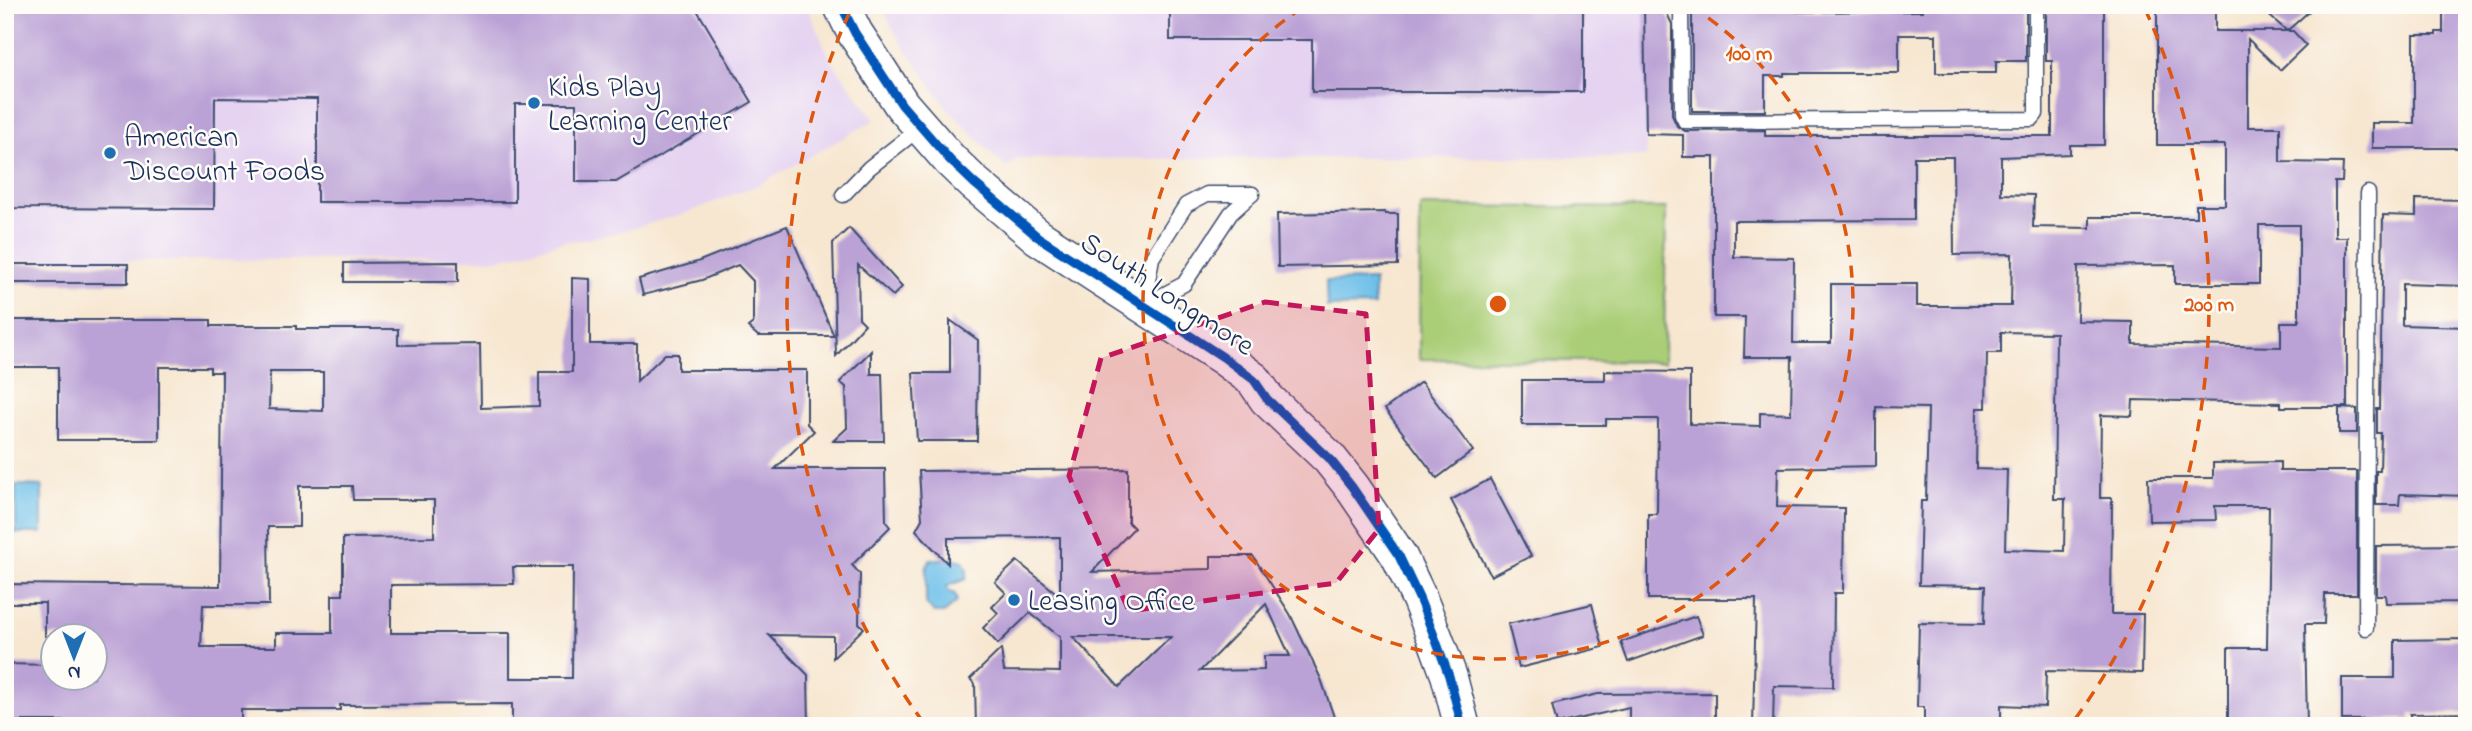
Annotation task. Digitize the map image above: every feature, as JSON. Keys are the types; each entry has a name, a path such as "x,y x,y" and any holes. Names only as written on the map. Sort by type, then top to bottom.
{"street":[{"name":"South Longmore","path":"841,5 855,33 902,106 950,160 1005,212 1083,268 1144,305 1254,380 1267,400 1329,458 1352,486 1399,556 1419,598 1449,676 1462,726"}],"lane":[{"path":"1681,5 1682,115 1685,121 2032,119 2036,114 2036,5"},
{"path":"843,195 869,168 921,127"},
{"path":"2366,628 2368,193"},
{"path":"1207,194 1252,194 1231,213 1184,284 1144,305 1152,258 1186,205 1207,194"}],"highlighted area":[{"path":"1265,302 1366,314 1379,529 1336,583 1129,611 1069,476 1101,358"}],"shaded area":[{"path":"5,5 806,5 831,60 875,120 760,184 686,213 627,230 566,241 499,259 5,261"},
{"path":"880,5 1645,5 1646,157 1017,159 1006,168 948,109 901,42"}],"green space":[{"path":"1420,206 1666,208 1664,362 1419,359"}],"water":[{"path":"1374,280 1374,306 1327,307 1326,281"},
{"path":"16,485 42,486 42,533 16,533"},
{"path":"931,559 963,561 967,570 966,579 947,586 948,591 955,594 957,602 944,613 934,613 926,603 926,569"}],"building":[{"name":"Kids Play Learning Center","path":"466,5 466,9 573,9 579,5 694,5 752,102 616,182 576,182 576,104 515,104 515,202 317,202 317,99 215,98 214,209 5,208 5,6"},
{"path":"1170,5 1583,5 1583,92 1312,92 1312,40 1170,40"},
{"path":"1644,5 1663,5 1672,24 1672,115 1677,126 1685,131 1765,130 1765,136 2052,136 2052,61 2046,61 2046,5 2104,5 2104,145 2070,145 2070,154 2001,157 2001,194 2034,195 2033,227 2090,228 2090,217 2196,217 2196,205 2225,205 2225,145 2157,145 2157,5 2215,5 2215,31 2293,31 2306,45 2280,70 2248,39 2248,127 2280,127 2280,162 2343,163 2342,182 2335,182 2335,237 2347,237 2347,407 2281,407 2281,403 2133,400 2132,416 2101,415 2100,498 2112,498 2111,614 2143,614 2142,673 2046,671 2045,707 2001,705 2001,726 1924,726 1924,707 1917,707 1919,623 1984,624 1985,586 1919,585 1921,501 1926,501 1928,408 1876,407 1876,466 1778,468 1777,507 1844,508 1843,593 1834,593 1833,687 1774,686 1773,726 1753,726 1756,599 1648,599 1648,514 1657,514 1658,419 1606,419 1606,425 1522,425 1522,380 1605,380 1605,371 1690,372 1690,424 1760,426 1760,413 1791,414 1792,357 1744,357 1745,317 1714,317 1714,157 1683,157 1683,135 1646,134","holes":["1914,157 1953,157 1954,255 2012,254 2011,306 1917,306 1917,284 1831,284 1831,343 1793,343 1794,258 1734,257 1734,221 1914,220","2259,225 2299,225 2299,322 2281,322 2281,347 2133,344 2133,322 2077,321 2078,266 2175,265 2175,284 2259,284","2001,332 2056,333 2054,499 2065,499 2064,551 2005,549 2007,470 1976,469 1977,408 1986,408 1987,353 2001,353"]},
{"path":"1692,5 1797,5 1797,12 1922,11 1922,5 2026,5 2026,61 1996,61 1996,73 1936,73 1936,35 1899,35 1899,73 1784,73 1784,76 1765,76 1765,111 1692,111"},
{"path":"2257,5 2316,5 2287,31"},
{"path":"2443,5 2467,5 2467,148 2372,148 2372,123 2414,123 2414,35 2436,35 2436,32 2443,32"},
{"path":"2416,199 2467,200 2467,286 2402,284 2402,325 2467,327 2467,496 2400,494 2399,505 2376,505 2376,471 2380,471 2381,433 2377,433 2377,409 2380,409 2383,215 2416,216"},
{"path":"1277,214 1398,214 1398,265 1278,267"},
{"path":"787,226 834,336 758,336 748,327 753,323 753,281 738,265 702,280 643,295 639,279 697,262"},
{"path":"849,228 902,287 893,296 858,265 859,318 865,324 836,356 833,243"},
{"path":"458,262 458,282 344,282 344,263"},
{"path":"5,264 128,264 128,283 5,283"},
{"path":"572,278 590,279 590,344 637,344 637,381 665,354 678,354 678,370 807,370 807,424 814,431 775,469 885,469 886,522 890,527 852,565 860,574 859,623 864,628 833,658 833,636 769,635 808,675 809,726 512,726 512,704 340,705 340,710 241,710 241,726 69,726 69,721 5,721 5,664 38,665 38,692 108,692 108,622 45,622 45,603 5,603 5,584 220,586 222,372 210,372 210,367 159,367 159,440 58,440 58,367 5,367 5,320 211,320 211,326 398,329 398,345 480,344 481,408 539,406 539,372 572,372","holes":["270,372 323,372 323,411 269,409","299,486 352,486 353,500 434,500 434,537 343,538 343,595 332,595 332,633 276,633 276,647 201,647 203,605 269,605 268,527 299,527","513,567 573,567 572,678 510,678 510,633 391,633 391,585 514,584"]},
{"path":"950,320 978,340 977,441 917,441 913,373 950,373"},
{"path":"871,351 871,374 882,374 884,441 833,441 847,428 846,387 840,382"},
{"path":"1421,382 1473,451 1437,478 1385,409"},
{"path":"2339,408 2357,409 2357,433 2339,433"},
{"path":"2280,462 2280,471 2357,471 2357,594 2325,594 2324,624 2305,624 2307,726 2228,726 2228,648 2267,648 2269,506 2215,506 2216,520 2149,521 2148,478 2213,478 2213,463"},
{"path":"1128,469 1128,522 1134,528 1092,572 1211,569 1211,556 1253,556 1290,614 1321,679 1337,726 976,726 975,684 970,679 1001,649 1004,671 1060,672 1060,637 1030,613 998,644 983,628 998,613 992,607 1006,593 995,582 1017,561 1060,596 1060,537 948,538 948,564 916,530 922,519 919,471","holes":["1266,604 1290,656 1264,656 1264,670 1200,671","1073,637 1171,637 1119,687"]},
{"path":"1490,479 1531,556 1491,576 1451,500"},
{"path":"2467,545 2467,602 2386,603 2385,595 2376,595 2376,546"},
{"path":"1592,604 1603,647 1519,668 1508,624"},
{"path":"1696,616 1703,635 1628,662 1621,642"},
{"path":"2467,639 2467,713 2410,714 2410,719 2342,720 2342,678 2395,678 2395,640"},
{"path":"1715,693 1715,726 1629,726 1629,707 1557,724 1552,705 1598,694"}],"cycle path":[{"path":"841,5 855,33 902,105 974,183 1038,237 1254,380 1267,399 1329,458 1399,556 1435,638 1449,676 1462,726"}],"place":[{"name":"Kids Play Learning Center","path":"534,103"},
{"name":"American Discount Foods","path":"110,153"},
{"name":"Leasing Office","path":"1014,600"}]}
